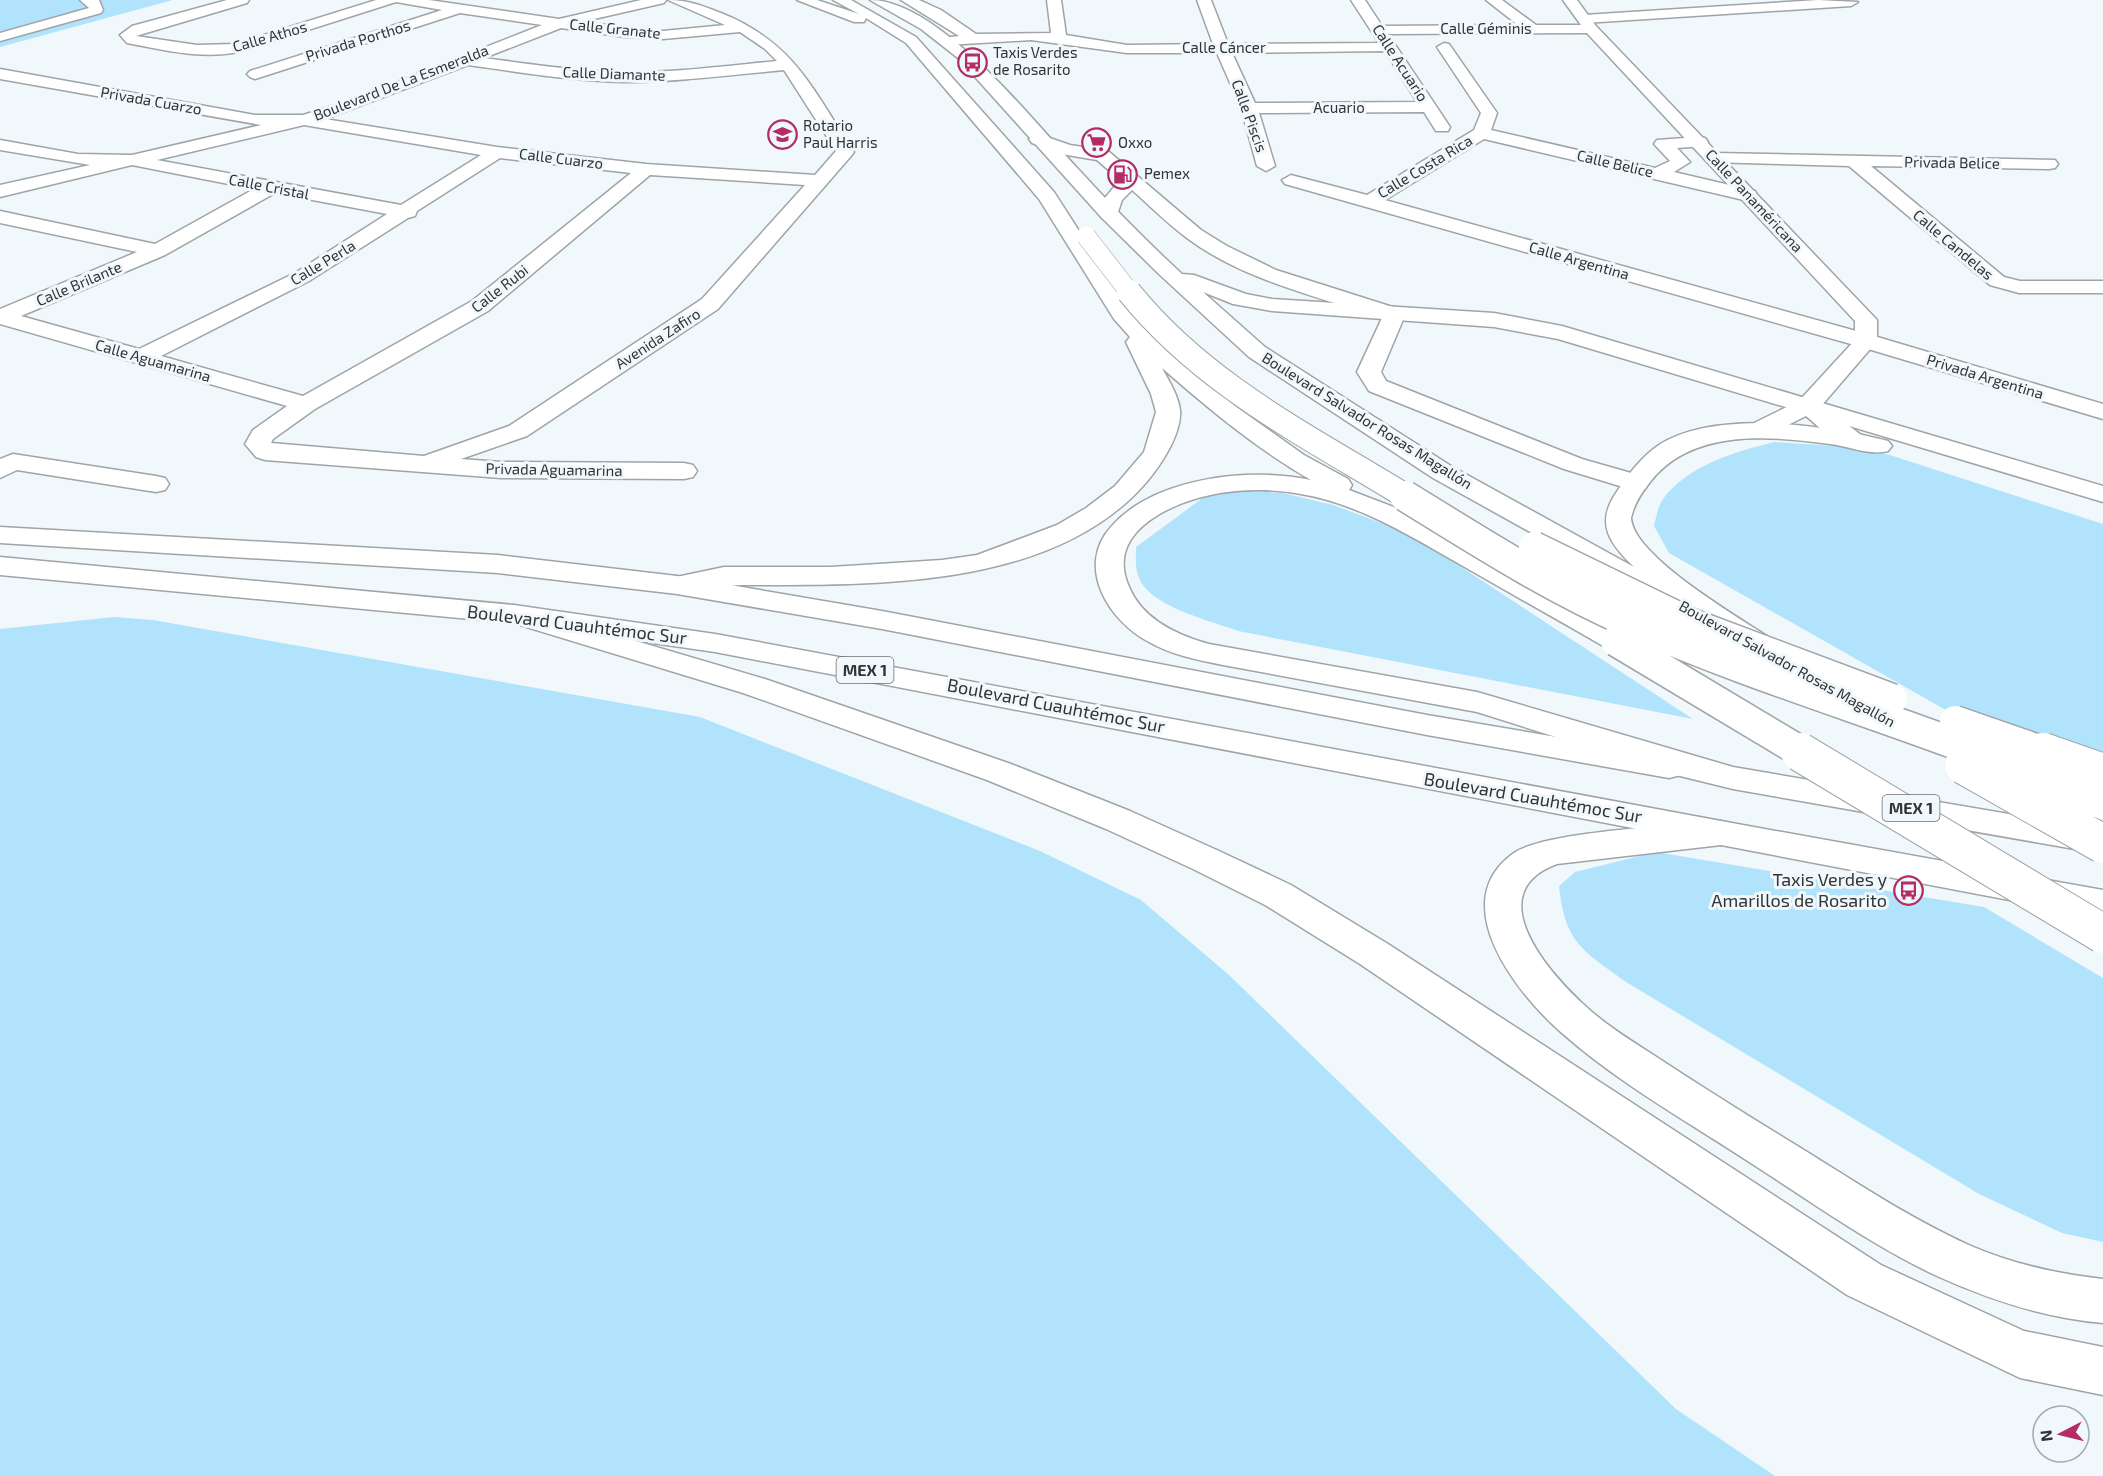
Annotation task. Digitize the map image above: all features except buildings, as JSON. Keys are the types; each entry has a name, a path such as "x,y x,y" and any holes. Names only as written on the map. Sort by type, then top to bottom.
{"main road":[{"path":"0,24 49,15 74,0"},
{"path":"0,37 96,10 94,3 87,0"},
{"name":"Calle Athos","path":"242,0 137,29 127,35 132,40 198,52 218,51 237,48 390,0"},
{"name":"Calle Granate","path":"401,0 626,33 663,35 742,28"},
{"name":"Boulevard De La Esmeralda","path":"0,178 255,120 335,99 538,20 620,0"},
{"name":"Boulevard De La Esmeralda","path":"0,191 304,120 357,103 560,23 659,0"},
{"name":"Avenida Zafiro","path":"306,404 262,435 258,444 265,452 424,464 518,431 710,304 845,152 787,65 771,46 742,28 675,0"},
{"path":"804,0 838,10 910,40"},
{"path":"840,0 860,9 910,40 1047,196 1068,215 1100,228 1162,303 1221,356 1291,404 1456,505 1572,568 1748,647 2103,773"},
{"path":"877,0 926,26 947,41 1085,189 1100,228 1140,306 1169,337 1218,378 1298,433 1553,583 1670,640 1774,682 1932,736 2103,801"},
{"path":"908,0 936,13 974,39"},
{"path":"1054,0 1059,38"},
{"name":"Calle Piscis","path":"1204,0 1222,48 1249,108 1266,166"},
{"name":"Calle Acuario","path":"1358,0 1442,127"},
{"path":"1493,0 1532,29"},
{"name":"Calle Panaméricana","path":"1570,0 1588,24 1866,320 1866,342"},
{"name":"Calle Géminis","path":"1376,24 1532,29 1851,2"},
{"name":"Privada Porthos","path":"255,74 461,9"},
{"path":"1376,24 1496,18"},
{"name":"Calle Cáncer","path":"947,41 1059,38 1095,46 1127,49 1389,47"},
{"path":"1444,47 1489,113 1481,133"},
{"name":"Calle Diamante","path":"441,57 572,74 623,77 787,65"},
{"name":"Privada Cuarzo","path":"0,74 255,120 304,120"},
{"name":"Acuario","path":"1249,108 1429,107"},
{"name":"Calle Cuarzo","path":"304,120 497,152 646,169 821,181"},
{"name":"Calle Belice","path":"1481,133 1748,195"},
{"name":"Calle Costa Rica","path":"1369,202 1481,133"},
{"path":"1038,139 1067,150 1102,155 1194,234 1220,250 1269,274 1394,315"},
{"path":"1657,174 1681,162 1664,144 1699,142"},
{"path":"0,145 78,159 131,160"},
{"name":"Calle Perla","path":"139,358 303,277 408,212 497,152"},
{"path":"1714,158 1855,162"},
{"name":"Calle Cristal","path":"131,160 408,212"},
{"name":"Privada Belice","path":"1855,162 2049,164"},
{"name":"Calle Candelas","path":"1855,162 1997,281 2019,287 2103,287"},
{"name":"Calle Rubi","path":"306,404 480,306 646,169"},
{"path":"1100,228 1116,194 1130,180"},
{"name":"Calle Argentina","path":"1292,180 1866,342"},
{"name":"Calle Brilante","path":"0,317 158,251 271,187"},
{"path":"677,585 724,576 831,576 942,569 983,562 1027,548 1067,531 1096,514 1124,492 1156,454 1168,412 1163,394 1125,319 1047,196"},
{"name":"Calle Brilante","path":"0,217 158,251"},
{"name":"Boulevard Salvador Rosas Magallón","path":"1100,228 1167,271 1257,352 1443,472 2103,843"},
{"path":"1167,271 1241,299 1317,310 1494,320 1562,333 2103,494"},
{"path":"1394,315 1369,372 1377,386 1573,464 1636,483"},
{"name":"Calle Aguamarina","path":"0,317 306,404"},
{"path":"1125,319 1167,362 1226,411 1295,460 1616,641 2103,934"},
{"path":"1757,431 1808,406 1866,342"},
{"name":"Privada Argentina","path":"1866,342 2103,412"},
{"path":"1808,406 1852,440"},
{"path":"1795,668 1684,594 1634,551 1618,524 1621,506 1651,463 1677,446 1710,436 1757,431 1852,440 1948,466 2103,517"},
{"path":"0,470 13,462 156,484"},
{"name":"Privada Aguamarina","path":"424,464 501,470 684,471"},
{"path":"1422,531 1351,499 1308,487 1271,482 1235,483 1197,489 1169,499 1142,515 1121,531 1110,551 1111,572 1116,593 1130,613 1149,630 1178,643 1232,657 1479,702 1718,775"},
{"name":"MEX 1","path":"0,535 498,564 677,585 882,621 1427,725 2103,843"},
{"name":"Boulevard Cuauhtémoc Sur","path":"3,568 514,614 780,654 2103,904"},
{"path":"514,614 754,686 988,768 1118,820 1206,860 1278,896 1374,954 1864,1280 2020,1354 2103,1371"},
{"path":"1721,832 1552,852 1527,862 1509,881 1501,911 1511,942 1533,978 1568,1015 1623,1056 1747,1138 1934,1252 1998,1278 2083,1300 2103,1301"}],"shaded area":[{"path":"0,0 173,0 0,47"},
{"path":"1774,442 1837,446 1890,455 2103,524 2103,786 2032,759 1669,553 1654,526 1661,502 1673,487 1685,477 1728,455"},
{"path":"1250,491 1283,493 1333,505 1411,534 1693,719 1238,631 1166,604 1144,586 1137,572 1136,547 1208,494"},
{"path":"114,617 153,620 700,717 1040,851 1141,900 1229,975 1676,1409 1775,1476 0,1476 0,629"},
{"path":"1656,852 1984,907 2103,978 2103,1242 2062,1233 1979,1194 1626,982 1587,953 1571,933 1566,921 1559,886 1575,872"}],"place":[{"name":"Taxis Verdes de Rosarito","path":"972,62"},
{"name":"Rotario Paul Harris","path":"782,135"},
{"name":"Oxxo","path":"1097,143"},
{"name":"Pemex","path":"1123,174"},
{"name":"Taxis Verdes y Amarillos de Rosarito","path":"1908,890"}]}
